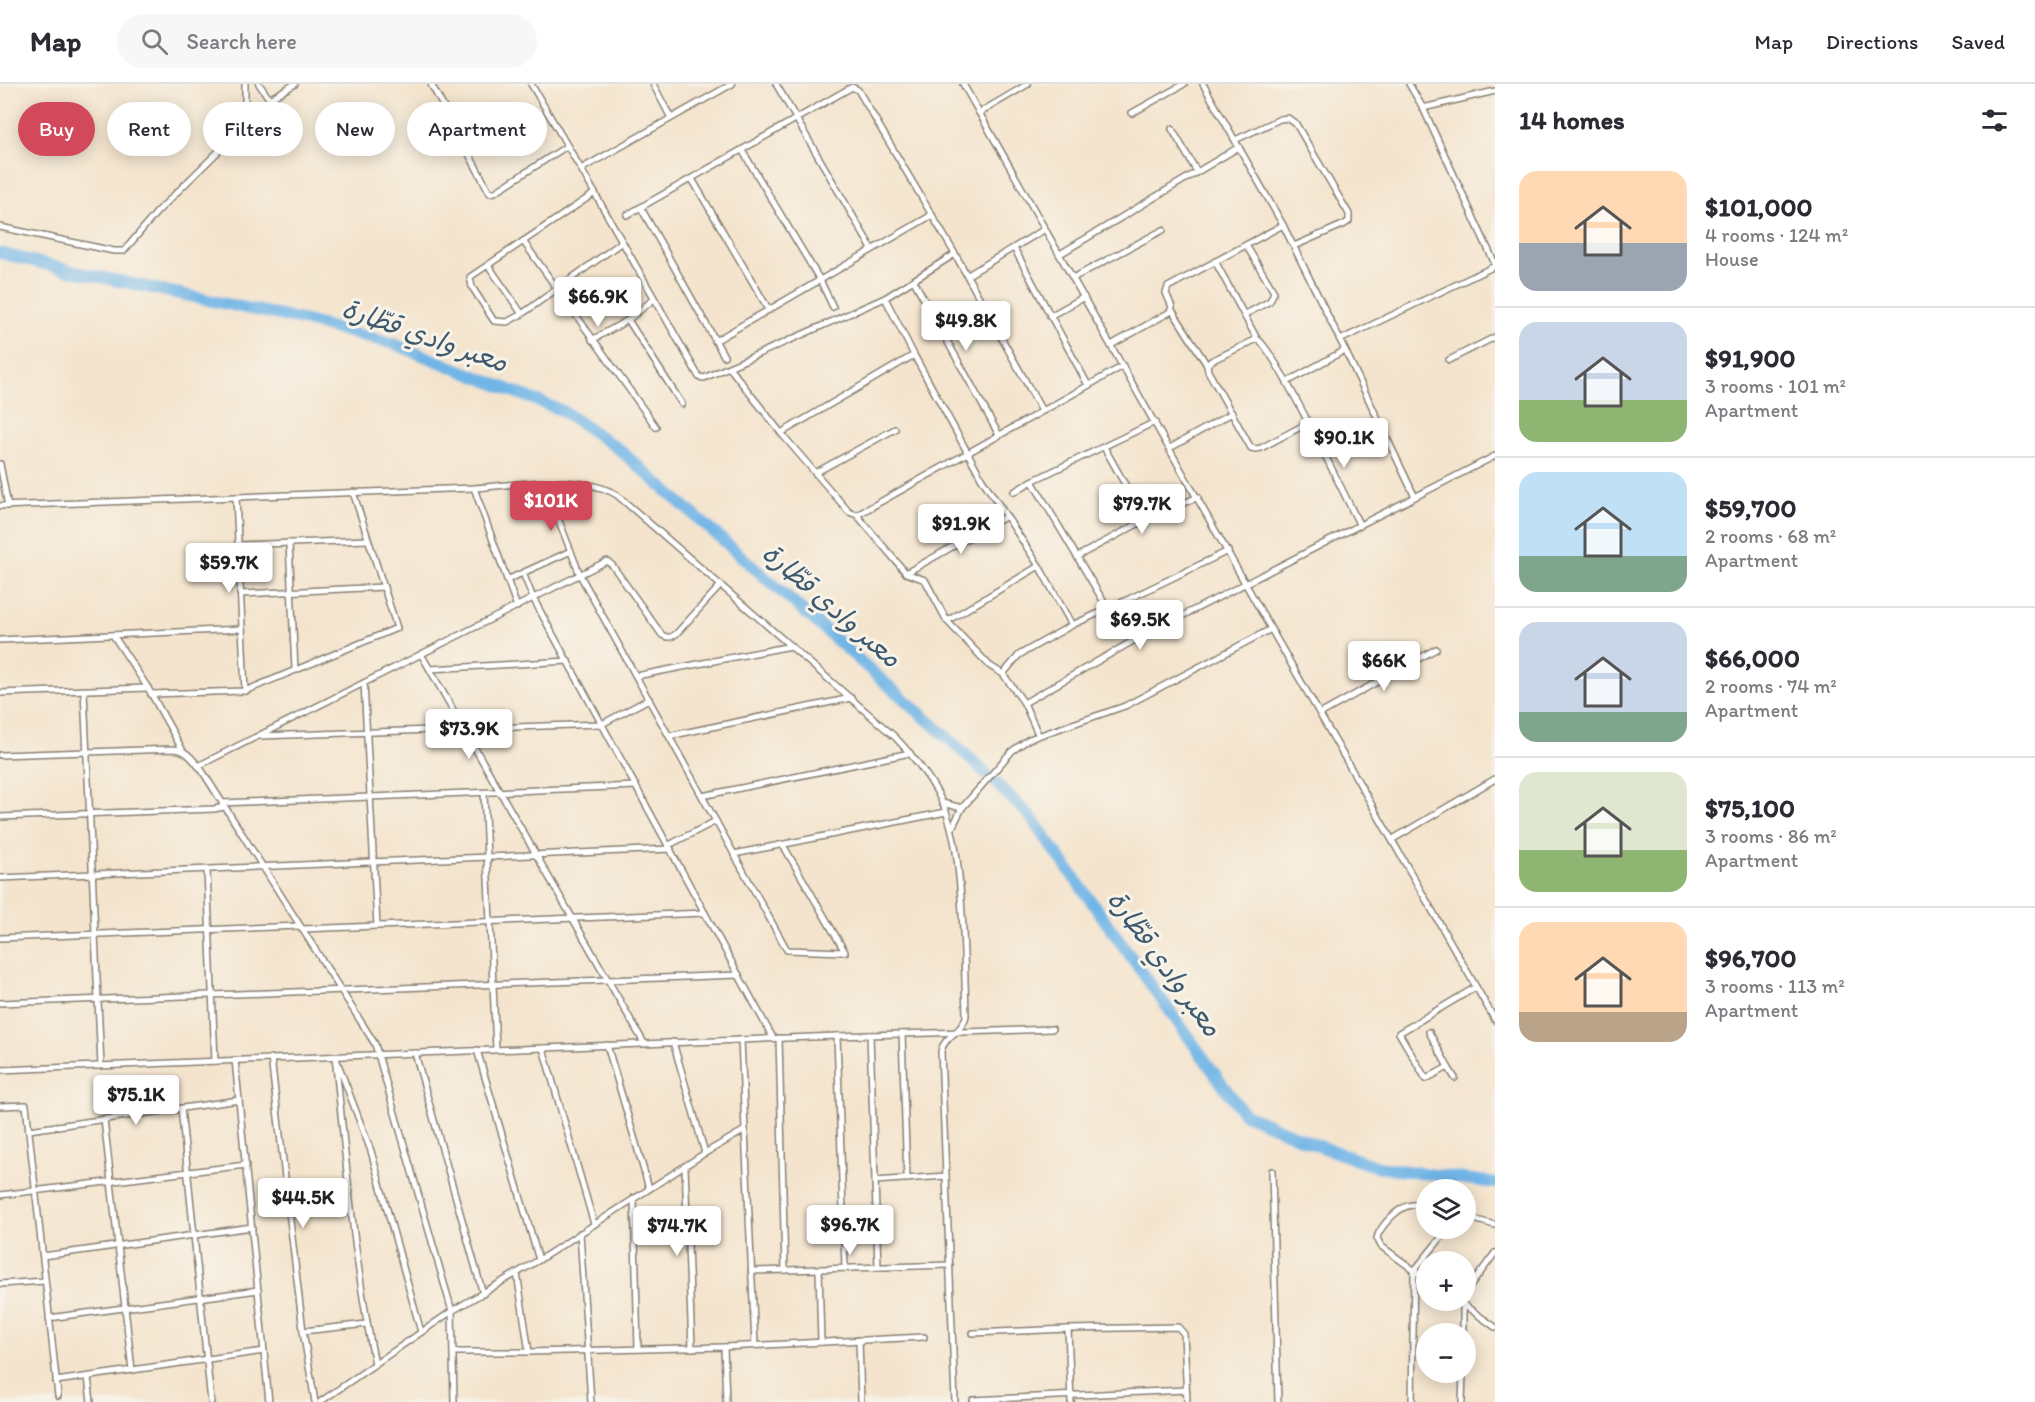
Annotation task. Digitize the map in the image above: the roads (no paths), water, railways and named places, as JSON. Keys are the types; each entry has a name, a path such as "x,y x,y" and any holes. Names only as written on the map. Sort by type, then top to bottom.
{"street":[{"path":"0,227 114,251 124,251 157,212 241,129 245,115 245,84"},
{"path":"259,84 271,98 296,84"},
{"path":"431,84 490,193 567,146"},
{"path":"531,84 699,377 704,378 729,368 885,297 955,254"},
{"path":"653,84 671,118"},
{"path":"581,169 732,84"},
{"path":"776,84 872,249"},
{"path":"963,84 1495,1020"},
{"path":"979,113 1028,84"},
{"path":"1132,113 1184,84"},
{"path":"1203,84 1294,246 1415,497"},
{"path":"1340,340 1495,265 1423,108 1409,84"},
{"path":"627,215 852,87 858,90 968,275 1042,411"},
{"path":"1423,108 1495,92"},
{"path":"1236,140 1280,119 1288,118 1296,124 1349,214 1350,217 1346,224 1294,246"},
{"path":"1172,129 1197,172"},
{"path":"1060,254 1239,147"},
{"path":"742,150 833,307"},
{"path":"692,179 768,310"},
{"path":"595,193 470,277 472,287 495,321 507,322 522,314 622,242"},
{"path":"641,208 724,356"},
{"path":"716,340 932,215"},
{"path":"1283,225 1166,290 1172,310 1207,365 1251,448 1256,449 1308,423"},
{"path":"968,275 1045,229"},
{"path":"1073,278 1163,230"},
{"path":"523,241 656,427"},
{"path":"1244,315 1270,301 1274,292 1246,244"},
{"path":"1014,248 1088,385"},
{"path":"1215,261 1257,339 1264,344 1287,382 1360,526"},
{"path":"488,265 522,314"},
{"path":"914,281 999,435"},
{"path":"885,297 967,452 1005,517 1039,566 1071,625"},
{"path":"1050,316 1084,297"},
{"path":"592,340 628,320 654,299"},
{"path":"1111,345 1172,310"},
{"path":"628,320 682,404"},
{"path":"1449,360 1495,337"},
{"path":"1207,365 1257,339"},
{"path":"1287,382 1345,350"},
{"path":"780,434 914,355"},
{"path":"857,515 1123,366"},
{"path":"729,368 780,434 849,512 857,515 906,573 925,580 947,621 990,666 1003,674 1024,703 1038,734"},
{"path":"1170,448 1232,412"},
{"path":"1014,492 1032,481 1155,422"},
{"path":"815,473 895,429"},
{"path":"1104,447 1145,520"},
{"path":"1024,703 1133,641 1495,456"},
{"path":"0,464 8,506"},
{"path":"1032,481 1108,609"},
{"path":"0,506 474,488 552,482 591,485 617,495 851,698 910,753 942,803 952,828 958,863 963,926 966,1016 964,1023 944,1041 941,1051 955,1402"},
{"path":"552,482 554,508 580,575 787,950 845,952 783,845"},
{"path":"474,488 516,607"},
{"path":"0,693 245,691 397,628 353,492"},
{"path":"236,497 245,691"},
{"path":"1078,556 1145,520 1198,497"},
{"path":"906,573 1005,517"},
{"path":"238,545 368,540"},
{"path":"289,543 295,670"},
{"path":"507,580 571,551"},
{"path":"1003,674 1019,655 1071,625 1228,551"},
{"path":"198,766 607,561 612,564 662,634 671,637 722,585"},
{"path":"947,621 1039,566"},
{"path":"523,573 533,598 739,975 776,1038 785,1270"},
{"path":"240,594 384,587"},
{"path":"0,640 242,629"},
{"path":"952,828 962,808 1012,751 1038,734 1125,706 1271,629"},
{"path":"113,635 149,691 182,749 198,766 375,1044 452,1311 454,1402"},
{"path":"636,676 791,646"},
{"path":"1320,714 1436,649"},
{"path":"422,654 644,1043"},
{"path":"430,669 568,661"},
{"path":"364,683 377,926"},
{"path":"84,691 101,1066"},
{"path":"669,736 851,698"},
{"path":"259,736 602,724 649,699"},
{"path":"0,755 182,749"},
{"path":"702,796 910,753"},
{"path":"1393,839 1495,779"},
{"path":"0,817 214,809 223,805 369,797 636,786"},
{"path":"484,792 496,1049"},
{"path":"942,803 962,808"},
{"path":"734,854 946,812"},
{"path":"0,878 670,847 716,821"},
{"path":"207,870 215,1060"},
{"path":"0,938 705,913"},
{"path":"0,1003 739,975"},
{"path":"1448,1067 1426,1078 1399,1033 1476,987"},
{"path":"0,1070 644,1043 1052,1029"},
{"path":"1429,1032 1455,1078"},
{"path":"902,1034 907,1179"},
{"path":"870,1035 878,1267"},
{"path":"837,1036 845,1268"},
{"path":"741,1040 755,1345"},
{"path":"673,1042 705,1153"},
{"path":"607,1045 650,1188"},
{"path":"543,1047 594,1224"},
{"path":"477,1050 539,1260"},
{"path":"416,1053 483,1294"},
{"path":"335,1056 367,1324 375,1364"},
{"path":"335,1056 371,1151 421,1332"},
{"path":"271,1058 303,1331 315,1402"},
{"path":"236,1060 270,1402"},
{"path":"29,1130 239,1100"},
{"path":"0,1106 26,1105 58,1396"},
{"path":"182,1108 212,1402"},
{"path":"104,1119 132,1370"},
{"path":"320,1402 452,1311 539,1260 705,1153 745,1130"},
{"path":"0,1195 246,1165"},
{"path":"685,1166 692,1348"},
{"path":"1272,1171 1278,1402"},
{"path":"875,1180 946,1176"},
{"path":"288,1200 350,1191"},
{"path":"634,1198 638,1349"},
{"path":"1414,1271 1381,1246 1377,1238 1378,1232 1403,1207 1416,1205"},
{"path":"1476,1220 1495,1225"},
{"path":"43,1256 252,1227"},
{"path":"580,1233 591,1402"},
{"path":"1412,1402 1414,1271 1440,1239"},
{"path":"1476,1279 1495,1253"},
{"path":"751,1271 950,1265"},
{"path":"819,1269 821,1342"},
{"path":"517,1273 529,1352"},
{"path":"0,1284 45,1281"},
{"path":"50,1318 258,1290"},
{"path":"1472,1311 1495,1327"},
{"path":"303,1331 367,1324"},
{"path":"973,1333 1178,1327 1184,1334 1187,1402"},
{"path":"1068,1329 1071,1399"},
{"path":"454,1352 724,1347 924,1337"},
{"path":"859,1340 861,1402"},
{"path":"724,1347 726,1402"},
{"path":"56,1381 264,1351"},
{"path":"88,1377 91,1402"},
{"path":"1462,1402 1463,1383"},
{"path":"973,1400 1071,1399 1186,1390"}],"waterway":[{"name":"معبر وادي قطّارة","path":"0,253 72,271 302,320 394,344 563,411 620,450 956,745 1030,816 1243,1113 1311,1143 1377,1167 1495,1183"}]}
